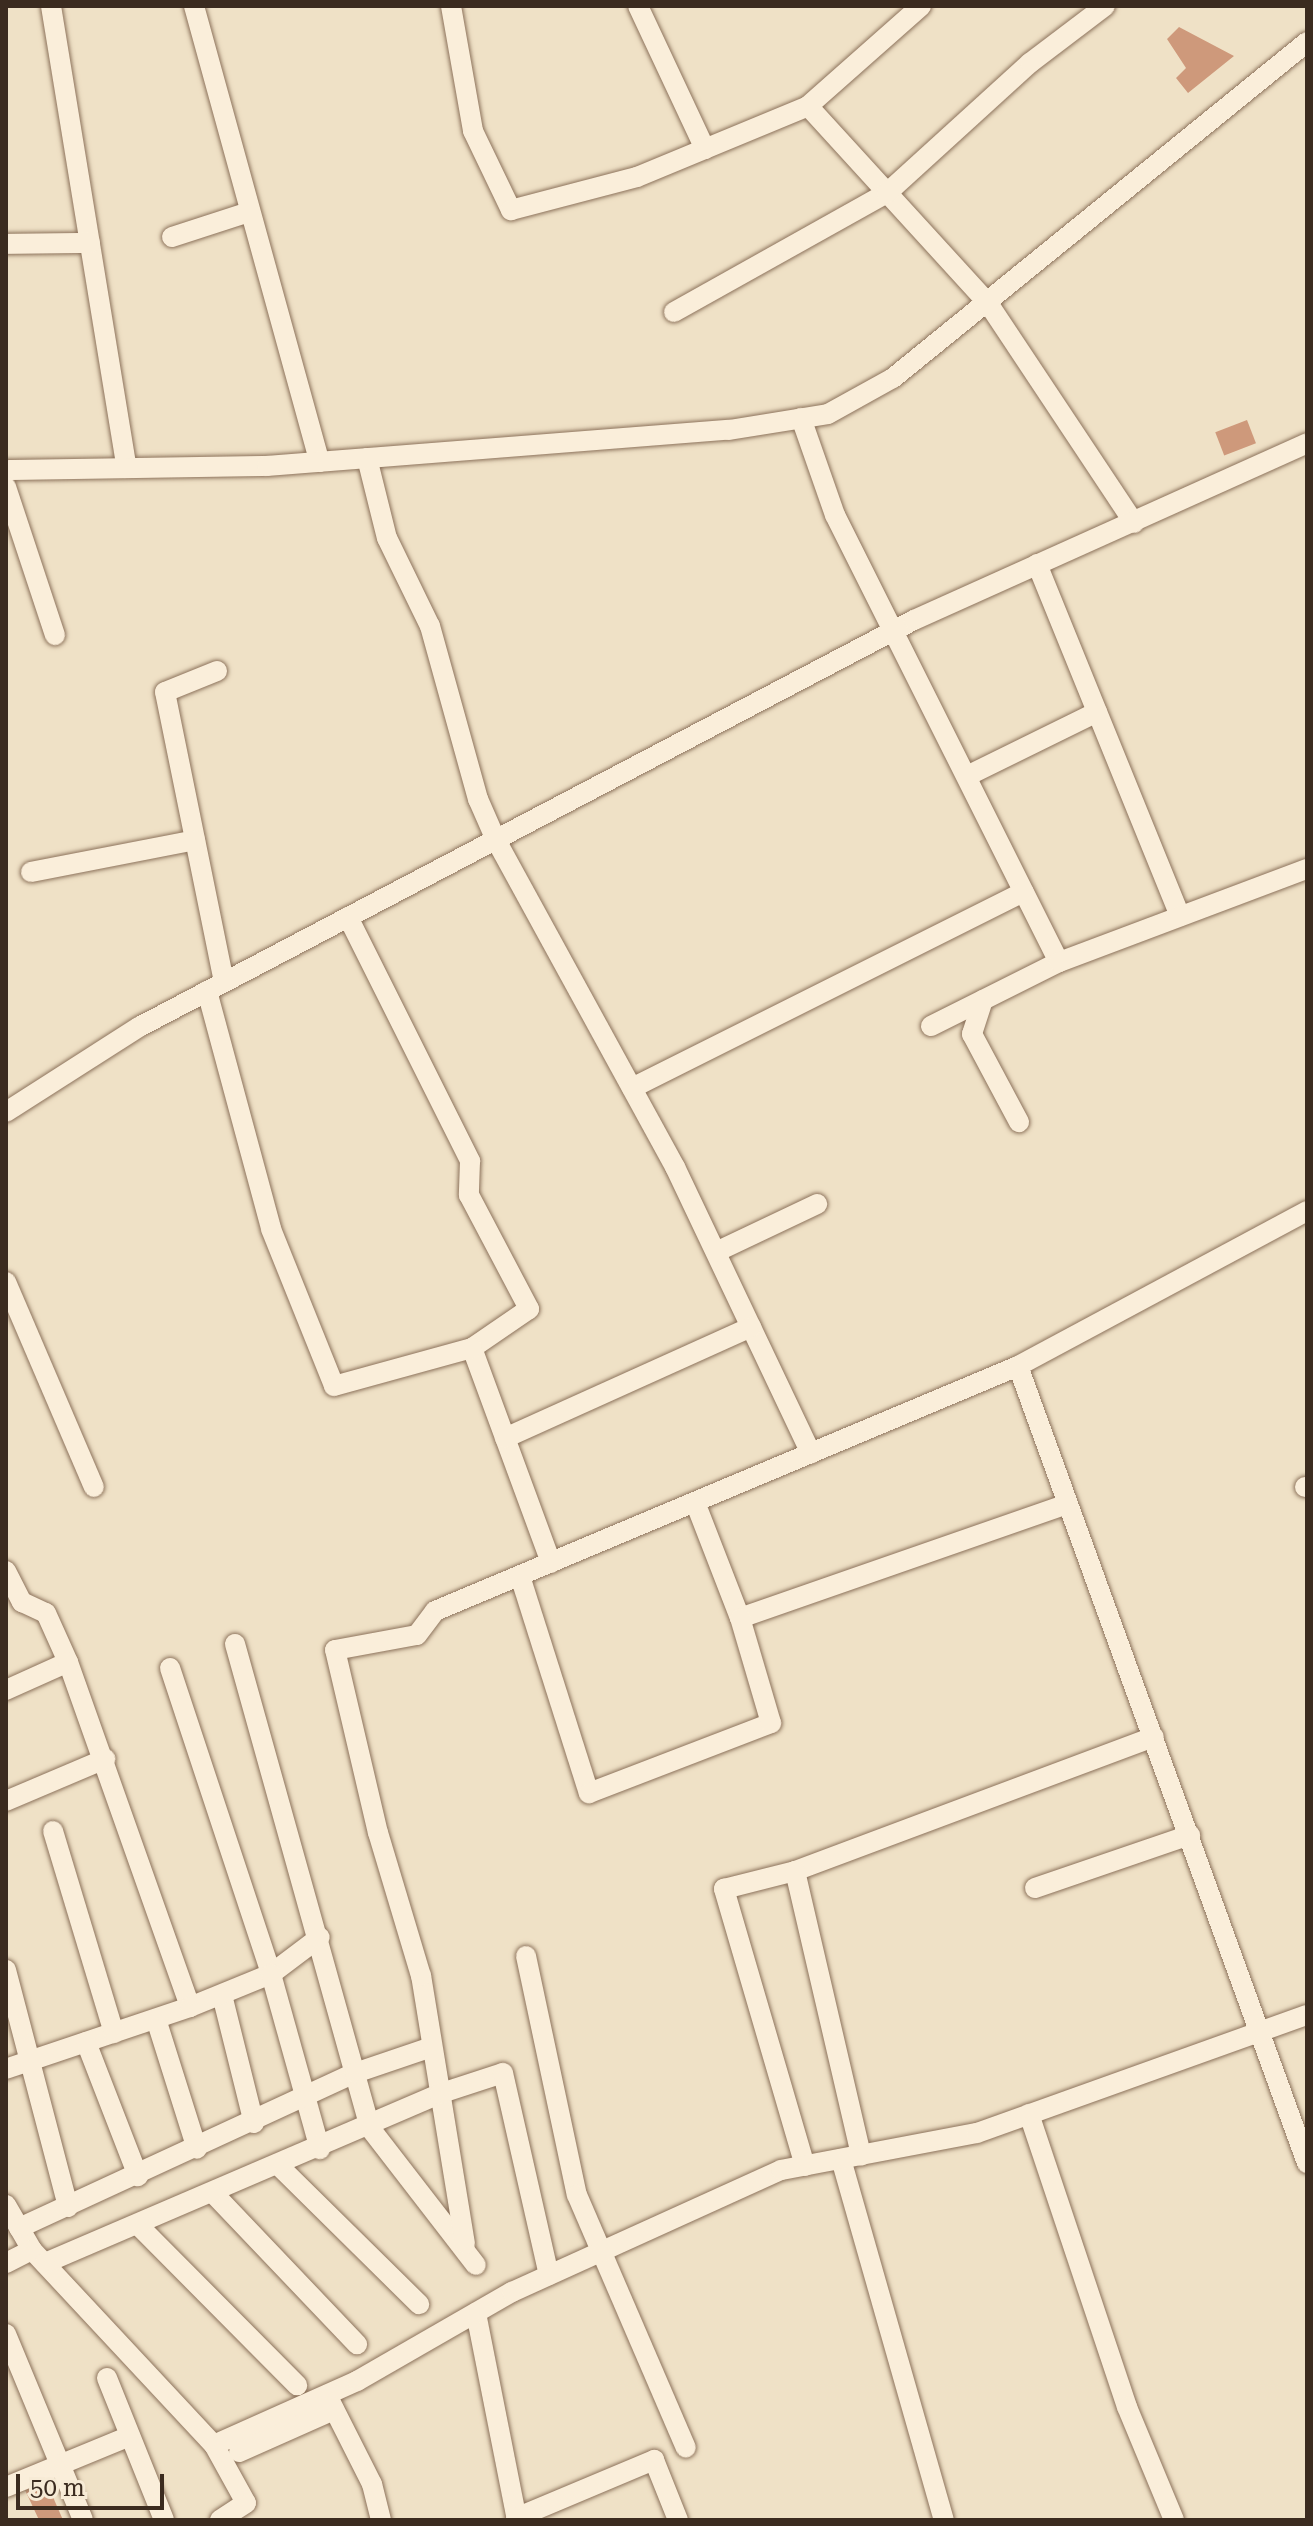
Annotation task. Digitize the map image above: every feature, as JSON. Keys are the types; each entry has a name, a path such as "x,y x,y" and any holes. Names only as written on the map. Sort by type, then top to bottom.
{"street":[{"path":"51,6 127,468"},
{"path":"194,6 320,462"},
{"path":"451,6 473,131 511,210 637,177 808,106 921,6"},
{"path":"638,6 705,149"},
{"path":"674,312 887,193 1030,63 1105,6"},
{"path":"6,470 320,462 729,430 828,414 893,378 1307,42"},
{"path":"808,106 988,303 1134,523"},
{"path":"172,237 249,212"},
{"path":"6,244 90,243"},
{"path":"801,418 835,515 896,630 1059,962"},
{"path":"6,1112 216,986 896,630 1307,443"},
{"path":"367,458 387,538 430,626 478,799 496,840 632,1088 716,1252 811,1453"},
{"path":"6,487 55,635"},
{"path":"1037,564 1180,916"},
{"path":"217,671 165,692 195,840 216,986 271,1229 334,1386 472,1348 529,1309 469,1195 470,1161 348,917"},
{"path":"967,776 1097,712"},
{"path":"31,872 195,840"},
{"path":"931,1026 1059,962 1307,869"},
{"path":"632,1088 1024,892"},
{"path":"983,1000 972,1034 1019,1122"},
{"path":"716,1252 817,1204"},
{"path":"465,2244 421,1976 378,1833 335,1650 417,1635 435,1611 1018,1366 1307,1211"},
{"path":"6,1282 94,1487"},
{"path":"505,1438 751,1327"},
{"path":"472,1348 551,1563"},
{"path":"1018,1366 1307,2163"},
{"path":"520,1576 589,1793 771,1723 740,1618 695,1502"},
{"path":"740,1618 1068,1504"},
{"path":"6,1571 22,1602 46,1613 68,1662 105,1759 190,2007"},
{"path":"235,1644 320,1937 370,2128 465,2244 476,2265"},
{"path":"6,1690 68,1662"},
{"path":"170,1668 271,1974 320,2149"},
{"path":"805,2166 724,1889 795,1871 1154,1737"},
{"path":"6,1801 105,1759"},
{"path":"53,1831 114,2033"},
{"path":"1035,1888 1190,1835"},
{"path":"795,1871 851,2157 944,2520"},
{"path":"6,2069 222,1995 271,1974 320,1937"},
{"path":"526,1956 577,2195 598,2253 638,2328 686,2448"},
{"path":"6,1970 34,2060 68,2207"},
{"path":"222,1995 254,2123"},
{"path":"239,2452 331,2402 476,2313 549,2275 781,2170 977,2133 1307,2015"},
{"path":"156,2019 197,2149"},
{"path":"86,2042 138,2176"},
{"path":"19,2228 306,2100 355,2073 432,2047"},
{"path":"6,2263 138,2225 370,2128 439,2094 503,2073 549,2275"},
{"path":"1029,2114 1127,2407 1174,2520"},
{"path":"279,2166 419,2304"},
{"path":"213,2193 357,2344"},
{"path":"6,2205 38,2256 214,2445 246,2503 220,2520"},
{"path":"138,2225 297,2385"},
{"path":"476,2313 516,2519 654,2460 678,2520"},
{"path":"6,2334 83,2520"},
{"path":"107,2378 164,2520"},
{"path":"214,2445 331,2402"},
{"path":"331,2402 376,2493 381,2520"},
{"path":"6,2487 130,2436"}],"building":[{"path":"1179,27 1234,56 1188,93 1176,78 1186,68 1167,39"},
{"path":"1247,420 1256,443 1224,456 1215,432"},
{"path":"46,2481 63,2520 39,2520 25,2490"}]}
